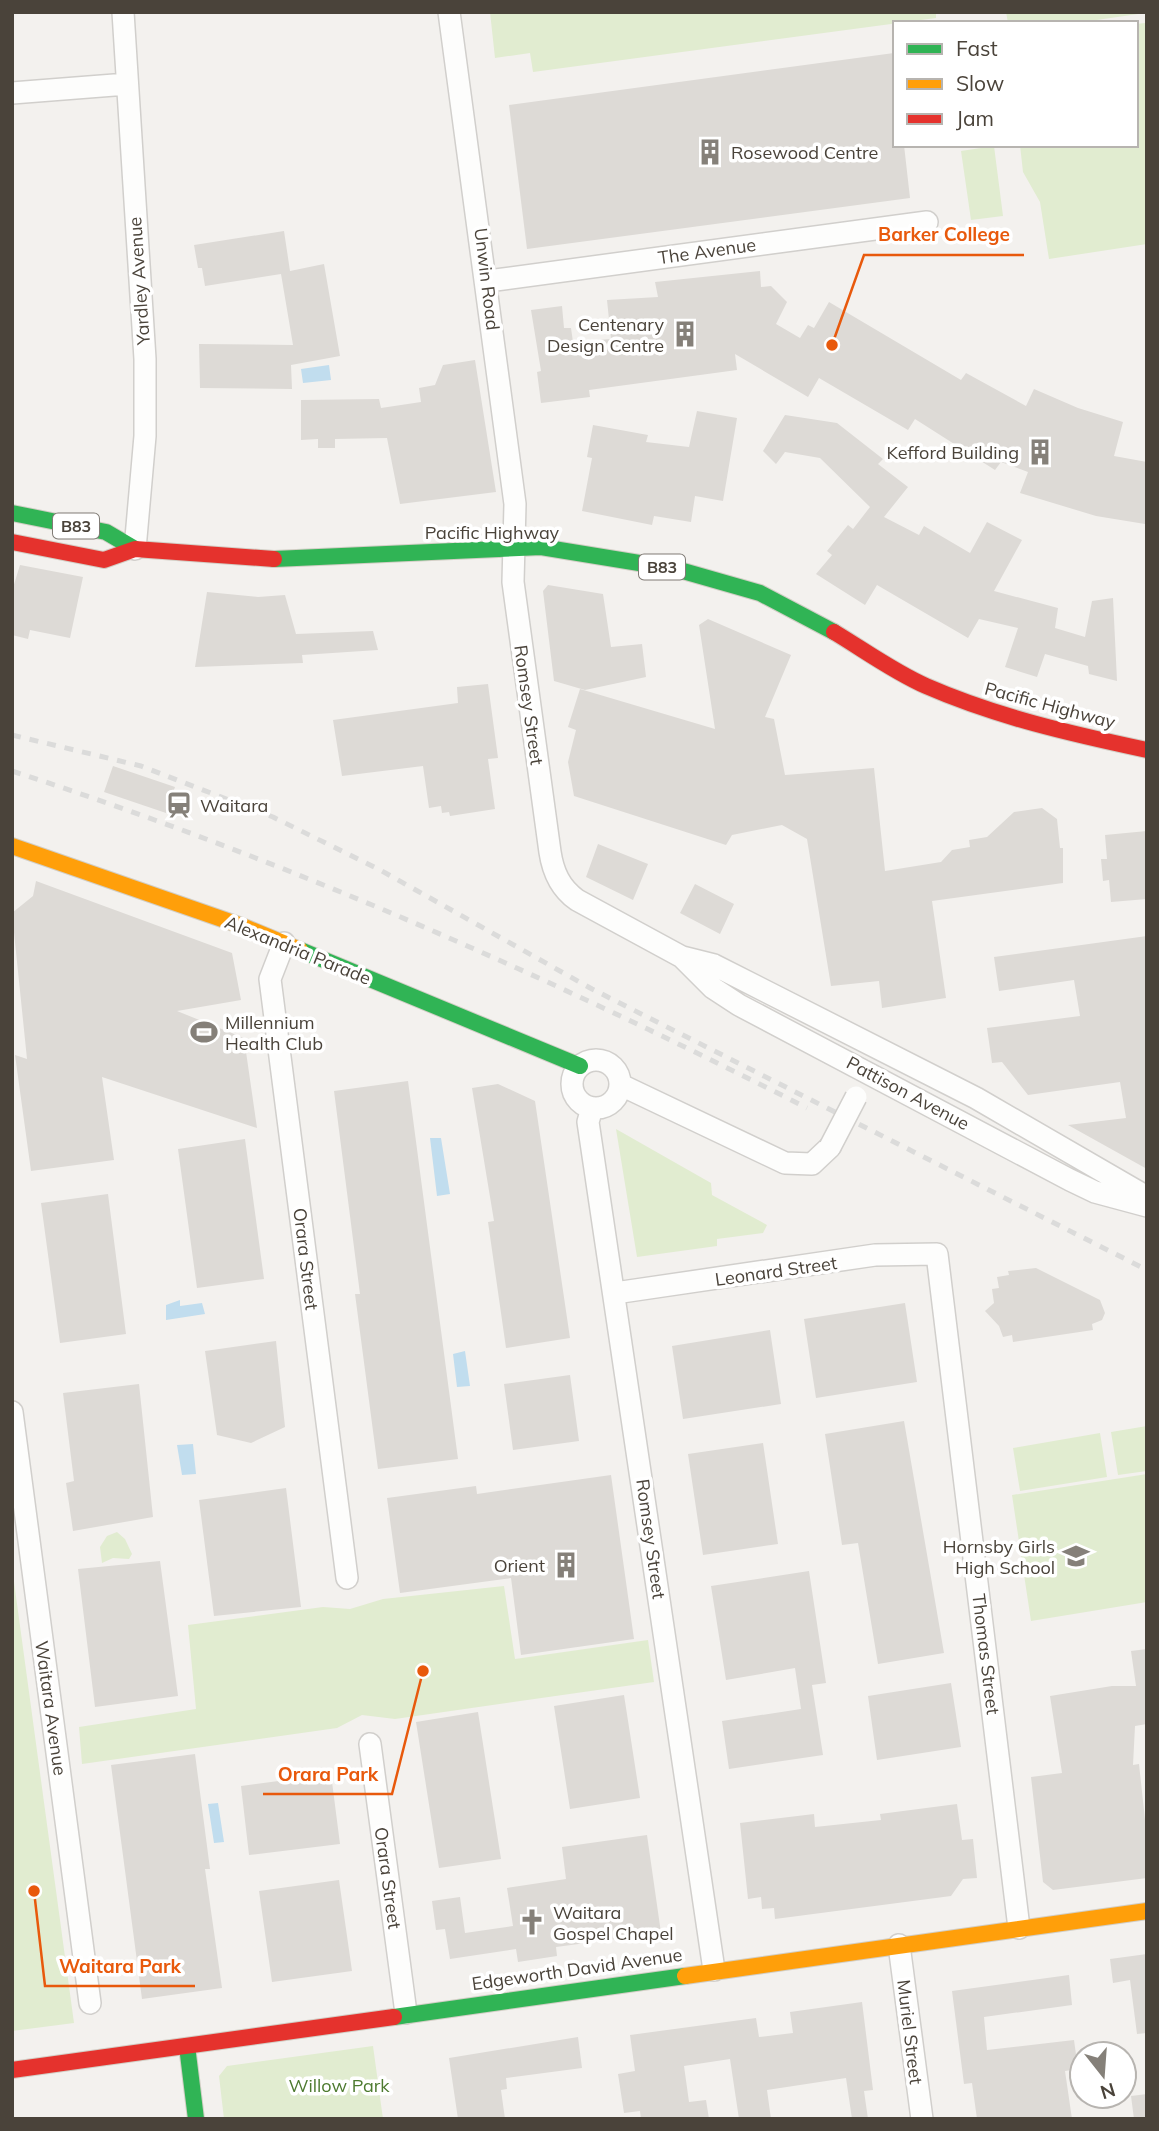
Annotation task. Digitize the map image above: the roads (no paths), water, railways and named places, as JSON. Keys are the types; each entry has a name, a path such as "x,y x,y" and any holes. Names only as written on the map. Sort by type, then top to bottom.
{"main road":[{"name":"Pacific Highway","path":"12,513 106,532 135,549"},
{"name":"Pacific Highway","path":"12,542 104,560 135,549 265,559 552,548 676,569 724,581 802,613 908,677 934,689 992,711 1058,730 1147,750"},
{"name":"Alexandria Parade","path":"12,846 284,943 580,1066"},
{"name":"Edgeworth David Avenue","path":"12,2070 406,2012 1147,1911"},
{"path":"187,2046 196,2119"}],"street":[{"name":"Yardley Avenue","path":"123,12 145,359 145,436 135,549"},
{"name":"Unwin Road","path":"449,12 488,281 516,514 515,548"},
{"path":"12,93 127,84"},
{"name":"The Avenue","path":"488,281 927,222"},
{"name":"Romsey Street","path":"515,548 515,601 551,862"},
{"name":"Pattison Avenue","path":"551,862 558,879 570,895 681,957 713,988 740,1005 1070,1180 1095,1192 1147,1206"},
{"name":"Orara Street","path":"284,943 270,979 347,1578"},
{"name":"Pattison Avenue","path":"681,957 714,965 975,1098 1147,1197"},
{"path":"603,1060 616,1070 621,1085 614,1101 607,1106 592,1108 578,1100 572,1087 580,1066 603,1060"},
{"path":"621,1085 785,1163 812,1164 830,1147 869,1072"},
{"name":"Romsey Street","path":"592,1108 588,1122 714,1970"},
{"name":"Leonard Street","path":"615,1293 875,1255 937,1254"},
{"name":"Thomas Street","path":"937,1254 1019,1928"},
{"name":"Waitara Avenue","path":"12,1412 90,2003"},
{"name":"Orara Street","path":"370,1744 406,2012"},
{"name":"Muriel Street","path":"899,1945 922,2119"}],"water":[{"path":"329,365 331,380 303,383 301,369"},
{"path":"430,1138 441,1138 450,1194 437,1196"},
{"path":"180,1300 180,1306 202,1303 205,1314 166,1320 166,1305"},
{"path":"465,1351 470,1386 457,1387 453,1354"},
{"path":"193,1444 196,1474 182,1475 177,1445"},
{"path":"218,1803 224,1842 214,1843 208,1804"}],"railway":[{"path":"12,735 141,766 273,817 382,871 592,989 1147,1270"},
{"path":"12,771 115,806 317,882 515,967 807,1108"}],"place":[{"name":"Rosewood Centre","path":"710,152"},
{"name":"Centenary Design Centre","path":"685,334"},
{"name":"Barker College","path":"832,345"},
{"name":"Kefford Building","path":"1040,452"},
{"name":"Waitara","path":"179,805"},
{"name":"Millennium Health Club","path":"204,1032"},
{"name":"Hornsby Girls High School","path":"1076,1556"},
{"name":"Orient","path":"566,1565"},
{"name":"Orara Park","path":"423,1671"},
{"name":"Waitara Park","path":"34,1891"},
{"name":"Waitara Gospel Chapel","path":"532,1922"}],"park label":[{"name":"Willow Park","path":"339,2085"}]}
